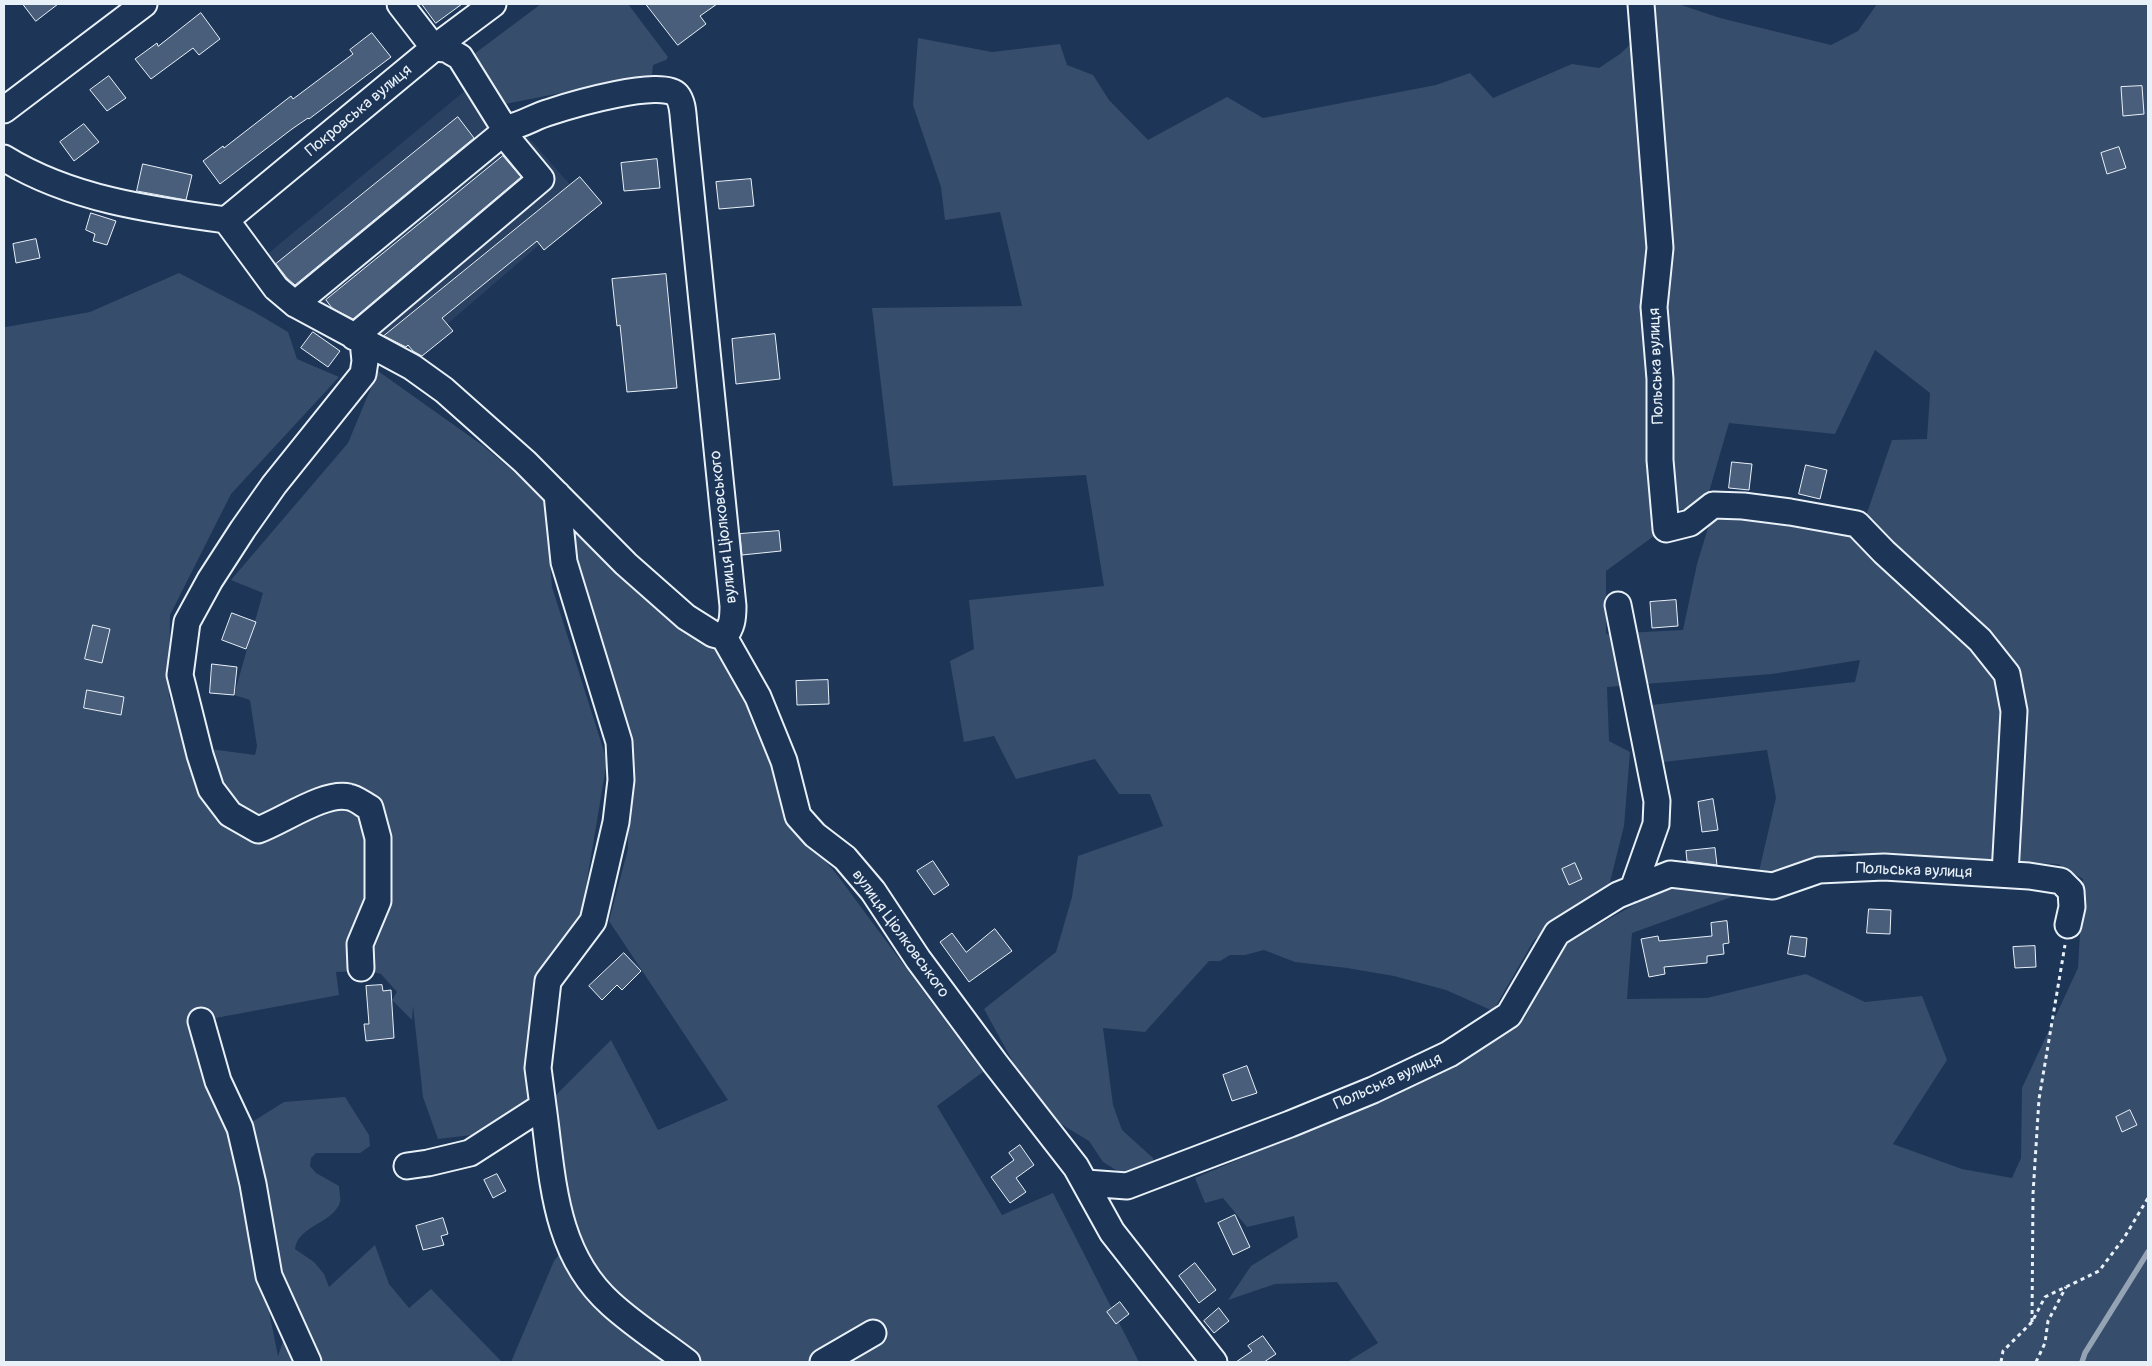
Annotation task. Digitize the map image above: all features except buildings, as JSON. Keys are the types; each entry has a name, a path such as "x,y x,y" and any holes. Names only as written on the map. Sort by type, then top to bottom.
{"street":[{"path":"4,110 144,4"},
{"path":"359,339 541,179 504,130 460,57 446,49 434,48 400,4"},
{"name":"Покровська вулиця","path":"226,220 434,48 493,4"},
{"name":"Польська вулиця","path":"1641,4 1660,248 1654,307 1660,378 1660,460 1666,530 1690,523 1713,505 1743,506 1790,512 1857,524 1884,552 1980,640 2007,674 2014,711 2005,874"},
{"name":"вулиця Ціолковського","path":"295,304 504,130 550,112 638,90 670,90 677,95 682,104 732,606 733,619 724,637 758,697 784,761 798,816 815,836 845,858 873,890 918,959 994,1063 1076,1167 1112,1232 1214,1362"},
{"path":"4,158 15,165 63,185 118,203 226,220 276,288 295,304 412,367 444,390 525,462 626,564 686,617 713,634 724,637"},
{"path":"359,339 365,361 363,374 274,484 210,580 186,622 180,675 200,755 211,789 230,814 258,830 276,823 321,799 349,796 370,808 378,838 378,901 360,944 361,968"},
{"path":"557,494 564,562 619,742 622,780 616,822 593,921 548,981 538,1068 560,1221 569,1248 589,1279 610,1303 687,1362"},
{"path":"1618,605 1657,801 1656,824 1634,889"},
{"name":"Польська вулиця","path":"1086,1183 1127,1186 1373,1090 1449,1054 1509,1016 1557,933 1618,895 1670,874 1773,886 1819,870 1884,867 2005,874 2061,880 2071,891 2072,907 2068,925"},
{"path":"201,1021 218,1081 240,1128 253,1184 269,1276 308,1362"},
{"path":"407,1166 470,1153 543,1106"},
{"path":"823,1362 873,1333"}],"path":[{"path":"2032,1322 2034,1194 2039,1099 2068,925"},
{"path":"2001,1362 2003,1351 2032,1322 2045,1297 2099,1271 2124,1238 2148,1198"},
{"path":"2036,1362 2045,1343 2048,1321 2058,1299 2067,1286"}],"shaded area":[{"path":"541,4 628,4 668,57 666,60 653,65 652,75 505,104 470,57"},
{"path":"1651,4 1678,4 1720,18 1831,45 1858,31 1877,4 2148,4 2148,1362 1347,1362 1378,1343 1337,1282 1275,1284 1228,1300 1251,1266 1298,1237 1294,1216 1247,1227 1223,1198 1205,1203 1195,1178 1271,1146 1322,1120 1411,1086 1525,1018 1559,947 1671,884 1748,891 1632,933 1627,999 1707,998 1806,974 1865,1002 1922,996 1947,1060 1893,1144 1962,1169 2012,1178 2021,1158 2022,1088 2078,968 2083,879 2058,864 1907,859 1842,851 1787,877 1757,880 1776,798 1767,750 1655,763 1643,706 1855,682 1860,660 1772,674 1607,687 1609,741 1630,752 1624,826 1608,890 1534,940 1493,1011 1446,990 1394,976 1295,962 1264,950 1245,955 1230,955 1220,961 1209,961 1145,1032 1103,1028 1113,1105 1122,1130 1153,1158 1153,1167 1129,1178 1103,1162 1089,1141 1056,1121 1024,1082 984,1009 1056,952 1072,897 1078,856 1163,826 1150,794 1119,794 1095,759 1016,779 994,736 964,742 950,661 974,649 969,600 1104,586 1086,475 893,486 872,308 1022,306 1000,212 945,220 941,187 913,105 918,38 992,52 1060,44 1067,65 1093,75 1109,100 1148,140 1227,97 1263,118 1436,85 1470,73 1493,98 1572,64 1599,68 1620,54 1636,39 1637,122 1652,250 1658,533 1606,571 1606,634 1683,630 1697,564 1712,515 1851,532 1863,548 1888,537 1866,516 1892,440 1927,439 1930,393 1875,350 1835,434 1729,423 1709,492 1690,509 1672,510"},
{"path":"478,80 587,204 403,362 299,299 259,261"},
{"path":"179,273 288,332 297,359 339,377 231,494 170,615 169,696 187,746 255,755 257,746 250,700 234,695 263,593 231,580 348,443 378,371 482,445 545,498 552,587 607,761 581,916 531,992 533,1098 472,1135 438,1139 423,1097 413,1006 412,1020 392,1000 397,992 381,974 370,971 336,972 339,995 210,1019 278,1356 292,1315 244,1127 284,1102 345,1097 369,1135 370,1146 360,1153 316,1153 311,1158 310,1166 316,1173 339,1186 340,1202 330,1215 302,1235 295,1249 314,1262 324,1274 329,1287 375,1245 389,1284 409,1308 431,1289 502,1362 4,1362 4,326 90,312"},
{"path":"567,515 721,650 760,719 793,821 838,876 983,1072 937,1106 1002,1215 1053,1193 1139,1362 511,1362 554,1261 573,1237 553,1098 611,1040 658,1130 728,1100 609,921 628,849 626,747"}],"waterway":[{"path":"2082,1362 2085,1353 2148,1252"}]}
